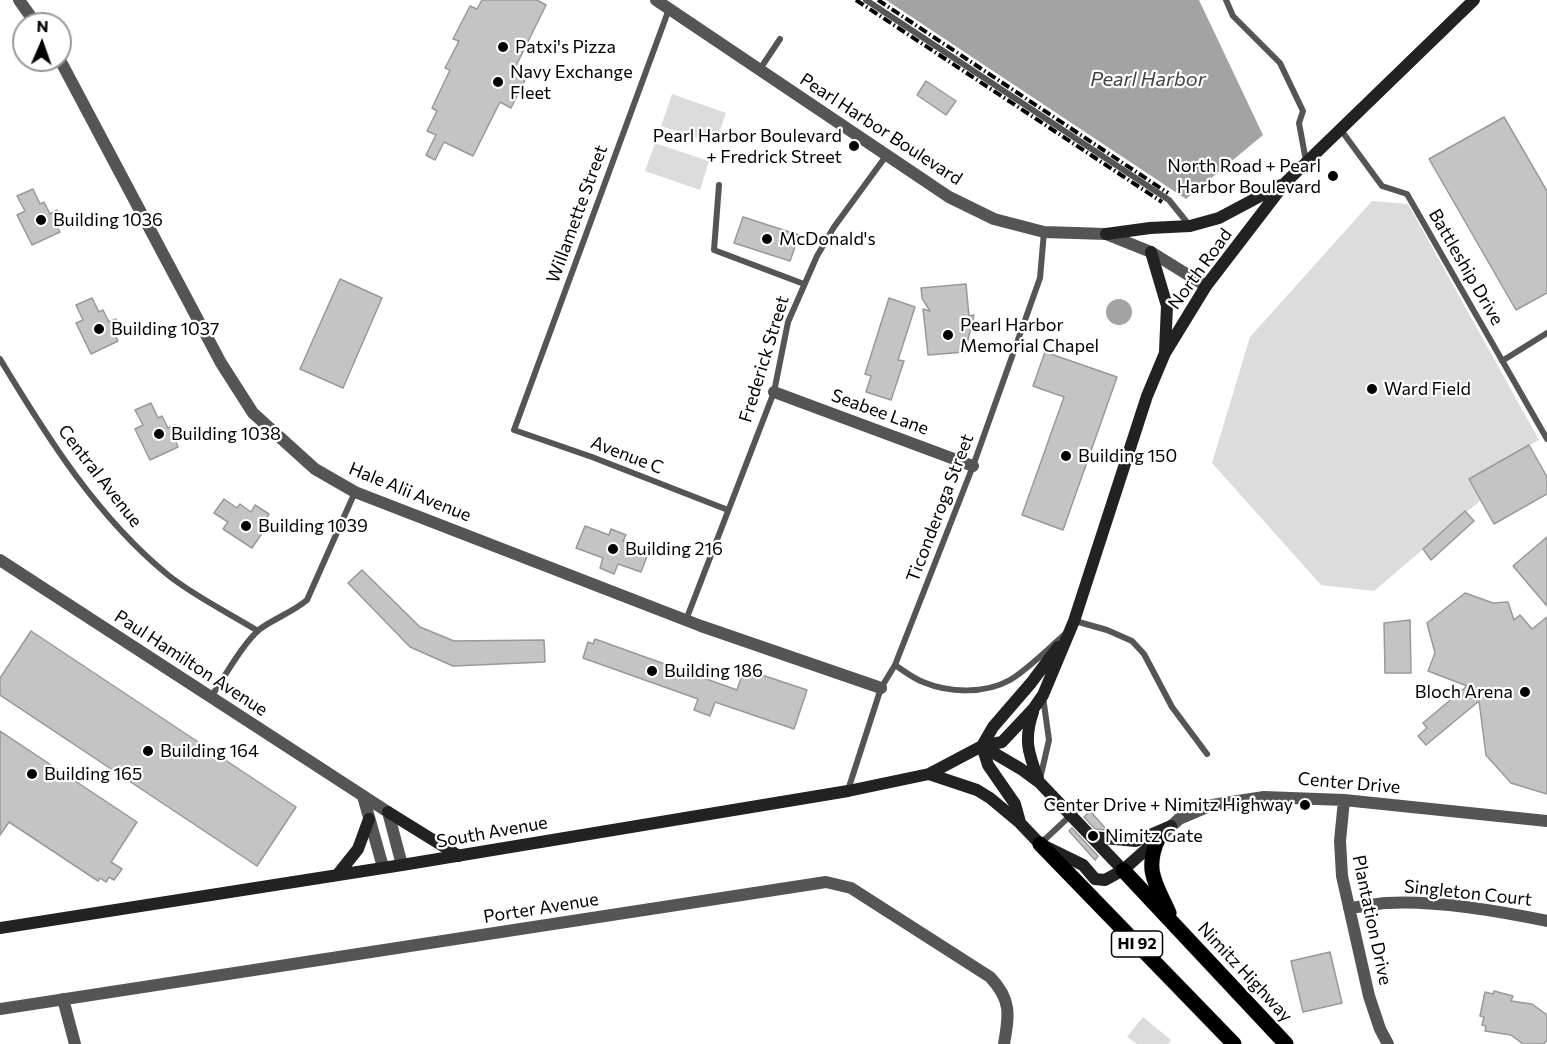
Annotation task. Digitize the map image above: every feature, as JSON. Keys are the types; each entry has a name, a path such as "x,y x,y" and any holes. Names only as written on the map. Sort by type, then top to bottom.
{"main road":[{"path":"1158,839 1154,848 1151,873 1175,926"},
{"name":"HI 92","path":"1040,844 1234,1044"},
{"name":"HI 92","path":"1123,870 1175,926"},
{"name":"Nimitz Highway","path":"1175,926 1286,1044"}],"street":[{"name":"Pearl Harbor Boulevard","path":"656,0 949,196 994,219 1044,232 1106,234 1151,252 1206,286"},
{"name":"North Road","path":"982,746 1002,742 1043,695 1072,626 1148,396 1165,353 1206,286 1285,183 1474,0"},
{"name":"Hale Alii Avenue","path":"66,72 221,363 254,413 315,469 355,492 686,620 881,688"},
{"path":"1106,234 1150,228 1190,226 1219,218 1285,183"},
{"path":"1151,252 1167,306 1165,353"},
{"name":"Seabee Lane","path":"774,392 973,466"},
{"name":"Paul Hamilton Avenue","path":"0,560 388,812"},
{"name":"North Road","path":"982,746 993,727 1031,683 1072,626"},
{"path":"1034,708 1027,729 1028,747 1040,783"},
{"path":"982,746 1022,769 1040,783"},
{"path":"982,746 988,765 1015,804 1020,823"},
{"name":"South Avenue","path":"0,928 459,856 848,790 929,774 982,746"},
{"path":"929,774 977,790 1020,823"},
{"name":"HI 92","path":"1040,783 1123,870"},
{"path":"363,796 382,867"},
{"name":"Center Drive","path":"1158,839 1179,819 1212,805 1252,798 1287,796 1547,821"},
{"name":"Plantation Drive","path":"1344,800 1339,857 1369,996 1380,1029 1388,1044"},
{"path":"388,812 459,856"},
{"path":"388,812 402,865"},
{"path":"338,874 358,849 369,819"},
{"name":"HI 92","path":"1020,823 1040,844"},
{"path":"1093,837 1136,841 1171,826"},
{"path":"1040,844 1083,865 1095,879 1105,880 1123,870 1158,839"},
{"name":"Porter Avenue","path":"0,1008 826,882 851,888 990,977 1004,994 1007,1004 1008,1021 1004,1044"},
{"name":"Singleton Court","path":"1349,908 1388,903 1439,905 1508,913 1547,921"},
{"path":"63,999 75,1044"}],"lane":[{"path":"866,0 1169,200 1190,226"},
{"path":"1226,0 1233,16 1280,63 1303,111 1299,123 1306,161"},
{"name":"Willamette Street","path":"514,430 669,9"},
{"path":"759,70 780,39"},
{"name":"Battleship Drive","path":"1340,129 1382,186 1407,194 1547,440"},
{"name":"Frederick Street","path":"686,620 774,392 788,322 804,284 834,227 886,156"},
{"path":"719,185 714,250 804,284"},
{"name":"Ticonderoga Street","path":"848,790 881,688 895,665 973,466 1040,278 1044,232"},
{"path":"1502,361 1547,333"},
{"name":"Central Avenue","path":"0,359 49,437 122,532 170,576 258,631"},
{"name":"Avenue C","path":"514,430 592,457 728,510"},
{"path":"211,697 251,638 258,631 295,610 307,600 355,492"},
{"path":"895,665 921,681 936,686 959,690 982,689 1011,679 1072,626 1107,630 1132,641 1144,654 1172,707 1207,754"},
{"path":"1040,783 1049,740 1043,695"},
{"path":"1040,844 1072,815"}],"shaded area":[{"path":"672,94 726,113 715,144 661,126"},
{"path":"655,143 709,161 700,190 645,171"},
{"name":"Ward Field","path":"1372,201 1408,204 1539,440 1469,479 1481,500 1374,591 1321,585 1212,463 1250,337"},
{"path":"1143,1017 1171,1040 1168,1044 1137,1044 1127,1037"}],"water":[{"name":"Pearl Harbor","path":"886,0 1199,0 1263,135 1186,199"},
{"path":"1119,299 1128,303 1132,312 1128,321 1119,325 1110,321 1106,312 1110,303"}],"building":[{"path":"482,0 537,0 546,5 513,72 526,78 511,108 500,102 473,156 444,142 435,160 426,155 436,135 427,131 437,111 432,108 450,70 445,68 459,41 453,39 470,6 477,9"},
{"path":"926,81 956,101 946,115 917,95"},
{"path":"1504,117 1547,191 1547,293 1516,310 1429,159"},
{"name":"Building 1036","path":"33,189 40,204 44,202 50,214 57,210 64,225 58,228 60,232 32,245 17,215 25,211 17,196"},
{"name":"McDonald's","path":"743,217 799,235 790,261 734,243"},
{"path":"340,279 382,298 343,388 300,369"},
{"name":"Pearl Harbor Memorial Chapel","path":"966,284 969,316 974,315 965,352 928,355 923,309 930,311 922,298 921,288"},
{"name":"Building 1037","path":"92,298 99,312 103,310 109,322 116,319 123,334 116,337 118,341 91,354 76,323 83,320 76,305"},
{"path":"889,298 915,307 898,360 904,361 891,400 866,392 871,376 865,374"},
{"name":"Building 150","path":"1045,352 1117,377 1063,530 1022,515 1064,397 1033,386"},
{"name":"Building 1038","path":"151,403 158,418 162,416 168,428 175,425 182,439 176,442 178,447 150,460 135,429 143,425 135,410"},
{"path":"1529,445 1547,477 1547,494 1494,524 1469,479"},
{"name":"Building 1039","path":"224,499 237,508 240,504 251,512 255,505 269,514 265,521 269,523 252,548 223,529 228,522 214,513"},
{"path":"1465,511 1474,521 1431,560 1423,549"},
{"name":"Building 216","path":"585,526 609,535 611,529 626,535 623,541 649,551 641,572 618,564 614,574 600,568 603,558 576,548"},
{"path":"1547,537 1547,606 1513,566"},
{"path":"362,570 420,627 454,641 544,640 545,662 453,666 410,647 348,583"},
{"name":"Bloch Arena","path":"1465,593 1493,603 1508,602 1514,620 1520,615 1532,629 1547,617 1547,794 1511,783 1486,755 1479,701 1426,745 1418,736 1427,728 1423,723 1467,686 1428,671 1435,653 1427,623"},
{"path":"1410,620 1411,673 1385,673 1384,623"},
{"name":"Building 164","path":"31,631 296,807 257,866 0,695 0,678"},
{"path":"595,639 737,690 744,669 807,690 794,729 715,702 710,716 694,710 698,699 583,658 588,642 593,644"},
{"name":"Building 165","path":"0,731 137,822 111,862 122,869 114,880 109,877 106,882 100,878 98,881 9,822 0,835"},
{"path":"1090,811 1107,830 1095,829 1084,817"},
{"path":"1072,828 1098,856 1095,860 1069,831"},
{"path":"1330,952 1342,1003 1303,1012 1291,961"},
{"path":"1494,991 1513,996 1511,1001 1532,1004 1547,1015 1547,1040 1544,1044 1523,1044 1511,1035 1485,1031 1486,1026 1482,1025 1484,1017 1480,1016 1485,992 1493,994"}],"railway":[{"path":"856,0 1162,202"},
{"path":"878,0 1168,193"}],"place":[{"name":"Patxi's Pizza","path":"503,47"},
{"name":"Navy Exchange Fleet","path":"498,82"},
{"name":"Pearl Harbor Boulevard + Fredrick Street","path":"854,146"},
{"name":"North Road + Pearl Harbor Boulevard","path":"1333,176"},
{"name":"Building 1036","path":"41,220"},
{"name":"McDonald's","path":"767,239"},
{"name":"Building 1037","path":"99,329"},
{"name":"Pearl Harbor Memorial Chapel","path":"948,335"},
{"name":"Ward Field","path":"1372,389"},
{"name":"Building 1038","path":"159,434"},
{"name":"Building 150","path":"1066,456"},
{"name":"Building 1039","path":"246,526"},
{"name":"Building 216","path":"613,549"},
{"name":"Building 186","path":"652,671"},
{"name":"Bloch Arena","path":"1525,692"},
{"name":"Building 164","path":"148,751"},
{"name":"Building 165","path":"32,774"},
{"name":"Center Drive + Nimitz Highway","path":"1305,805"},
{"name":"Nimitz Gate","path":"1093,836"}]}
